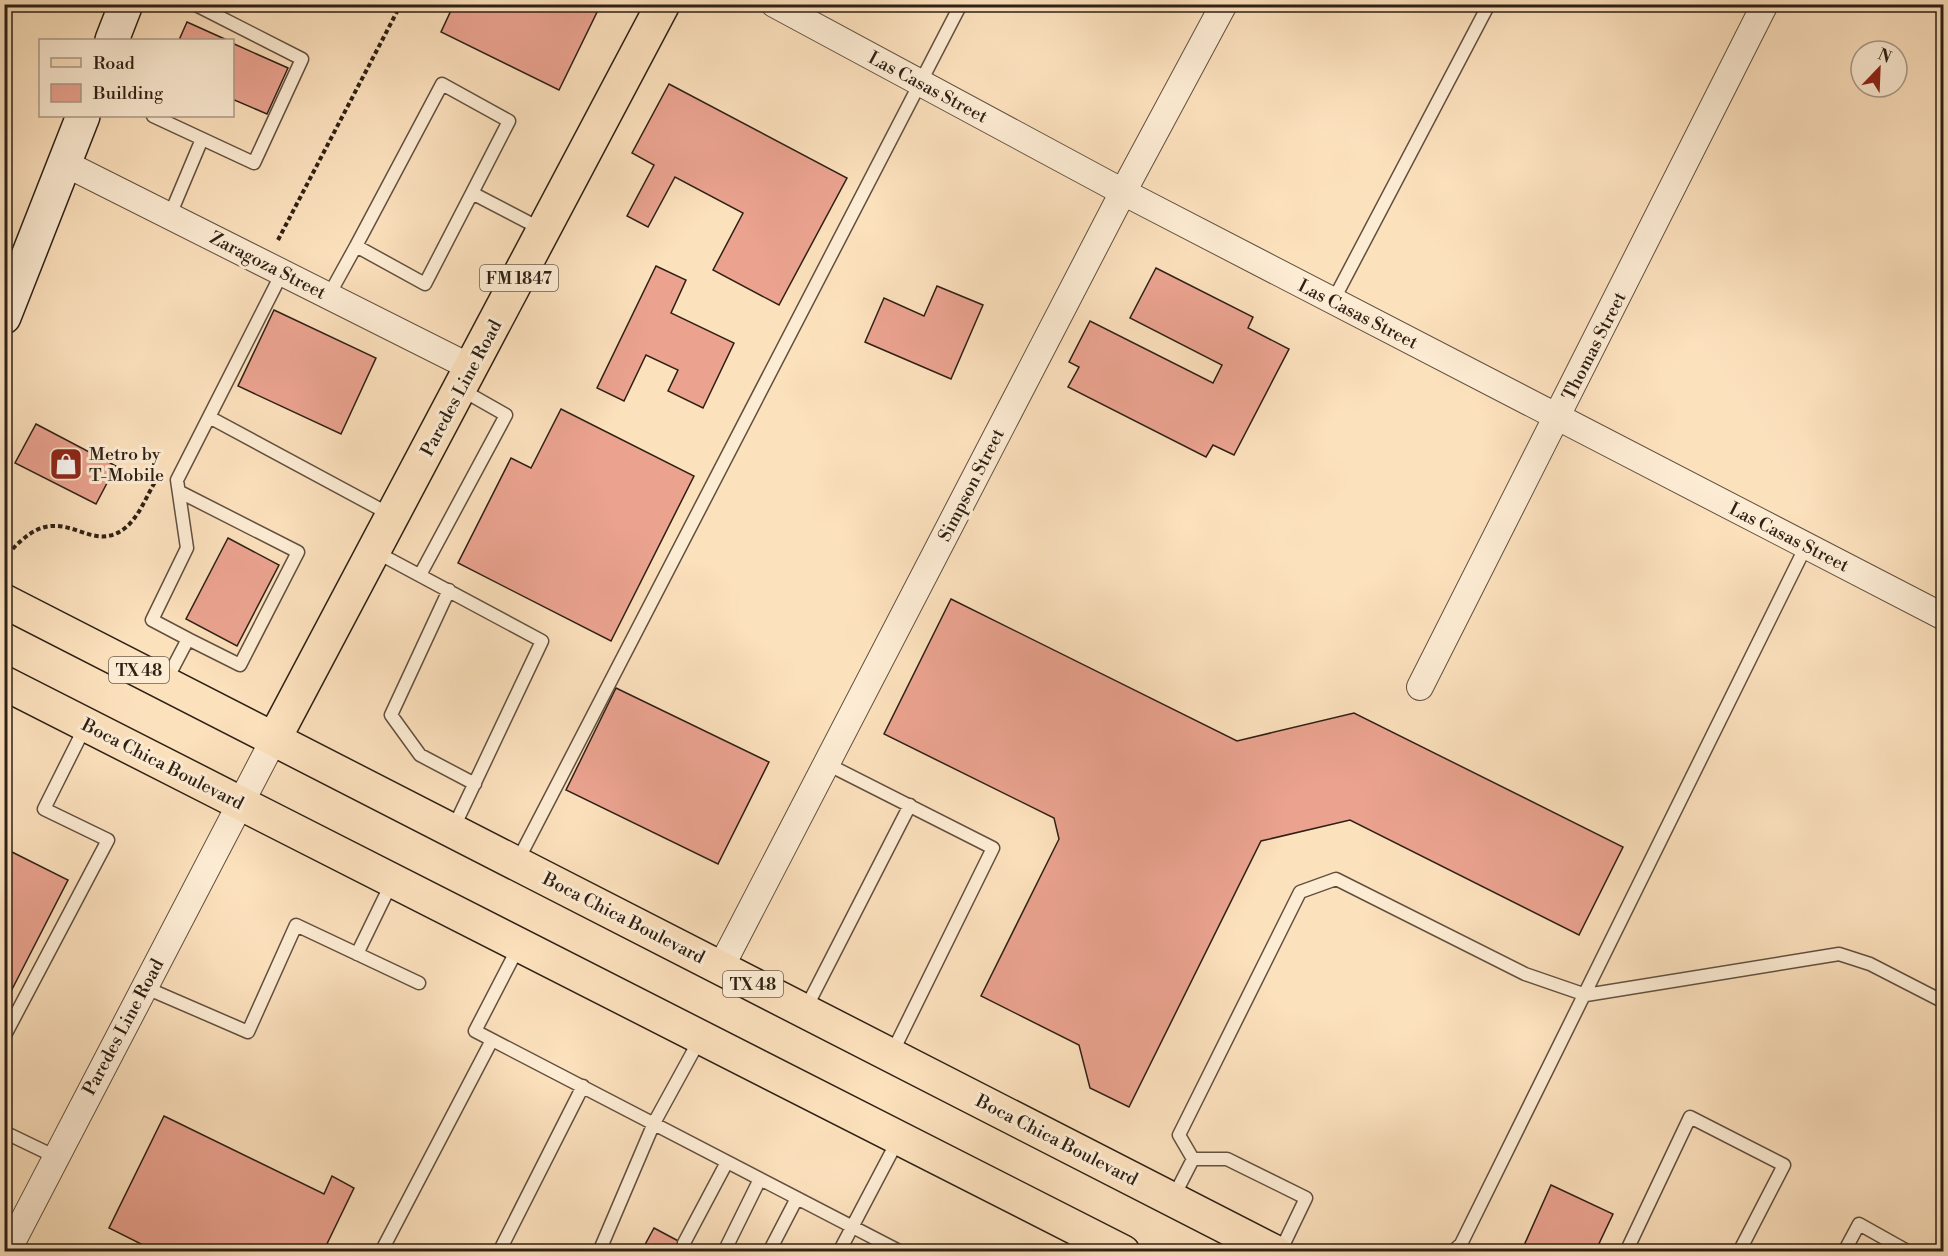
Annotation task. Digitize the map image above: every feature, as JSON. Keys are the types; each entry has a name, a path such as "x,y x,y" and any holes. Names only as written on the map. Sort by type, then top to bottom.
{"main road":[{"path":"112,39 126,4"},
{"name":"Paredes Line Road","path":"274,740 663,4"},
{"path":"4,317 82,117"},
{"name":"Boca Chica Boulevard","path":"4,601 1278,1251"},
{"name":"Boca Chica Boulevard","path":"4,683 899,1138 1105,1247"}],"street":[{"name":"Las Casas Street","path":"774,4 1123,192 1944,617"},
{"name":"Simpson Street","path":"721,967 1123,192 1224,4"},
{"name":"Thomas Street","path":"1420,687 1558,418 1765,4"},
{"name":"Zaragoza Street","path":"64,163 329,295 466,378"},
{"name":"Paredes Line Road","path":"7,1251 274,740"}],"lane":[{"path":"155,117 254,163 302,58 194,4"},
{"path":"516,863 961,4"},
{"path":"1333,301 1488,4"},
{"path":"329,295 442,84 509,121 425,284 356,246"},
{"path":"170,215 202,139"},
{"path":"472,193 544,230"},
{"path":"180,492 298,552 240,665 152,620 187,548 177,480 283,271"},
{"path":"420,575 506,415 466,378"},
{"path":"209,417 393,516"},
{"path":"1452,1251 1461,1244 1806,546"},
{"path":"375,551 542,641 453,830"},
{"path":"449,591 391,716 420,755 475,784"},
{"path":"164,683 188,639"},
{"path":"4,1037 108,840 44,809 86,725"},
{"path":"827,764 993,848 891,1055"},
{"path":"805,1011 910,805"},
{"path":"1194,1159 1179,1135 1300,892 1336,879 1526,974 1586,995 1839,954 1870,964 1944,1002"},
{"path":"357,954 393,881"},
{"path":"144,987 248,1032 297,925 419,983"},
{"path":"519,945 475,1031 901,1251"},
{"path":"599,1251 654,1123 701,1037"},
{"path":"381,1251 492,1040"},
{"path":"499,1251 583,1086"},
{"path":"1626,1251 1690,1117 1784,1165 1739,1251"},
{"path":"4,1132 56,1157"},
{"path":"839,1251 899,1138"},
{"path":"1173,1199 1194,1159"},
{"path":"1194,1159 1227,1159 1306,1198 1278,1251"},
{"path":"684,1243 727,1162"},
{"path":"723,1251 760,1179"},
{"path":"769,1251 797,1198"},
{"path":"1844,1251 1858,1224 1910,1251"}],"path":[{"path":"278,240 401,4"},
{"path":"4,561 8,552 34,530 45,525 110,537 125,528"}],"building":[{"path":"454,4 601,4 559,90 441,32"},
{"path":"187,22 225,39 179,39"},
{"path":"234,44 288,68 267,114 234,100"},
{"path":"669,84 847,178 779,305 713,270 743,213 675,177 648,227 627,216 654,165 632,153"},
{"path":"656,266 686,280 671,313 734,343 703,408 668,391 678,370 646,355 624,401 597,388"},
{"path":"1156,268 1253,317 1248,328 1289,349 1234,455 1213,445 1206,457 1068,387 1079,367 1069,362 1090,321 1213,383 1222,365 1130,318"},
{"path":"937,286 983,305 951,379 865,342 884,298 924,316"},
{"path":"274,310 376,358 341,434 238,386"},
{"path":"561,409 694,476 611,641 458,563 511,458 531,468"},
{"name":"Metro by T-Mobile","path":"36,424 116,466 96,504 15,463"},
{"path":"228,538 279,565 237,646 186,619"},
{"path":"951,599 1237,741 1354,713 1623,847 1579,935 1350,820 1261,841 1129,1107 1090,1088 1079,1045 981,996 1059,839 1054,818 884,734"},
{"path":"616,688 769,762 718,864 566,790"},
{"path":"4,848 68,880 4,1005"},
{"path":"164,1116 324,1194 332,1176 354,1188 323,1252 157,1252 109,1228"},
{"path":"1551,1185 1613,1214 1595,1252 1521,1252"},
{"path":"654,1228 699,1252 641,1252"}],"place":[{"name":"Metro by T-Mobile","path":"66,464"}]}
